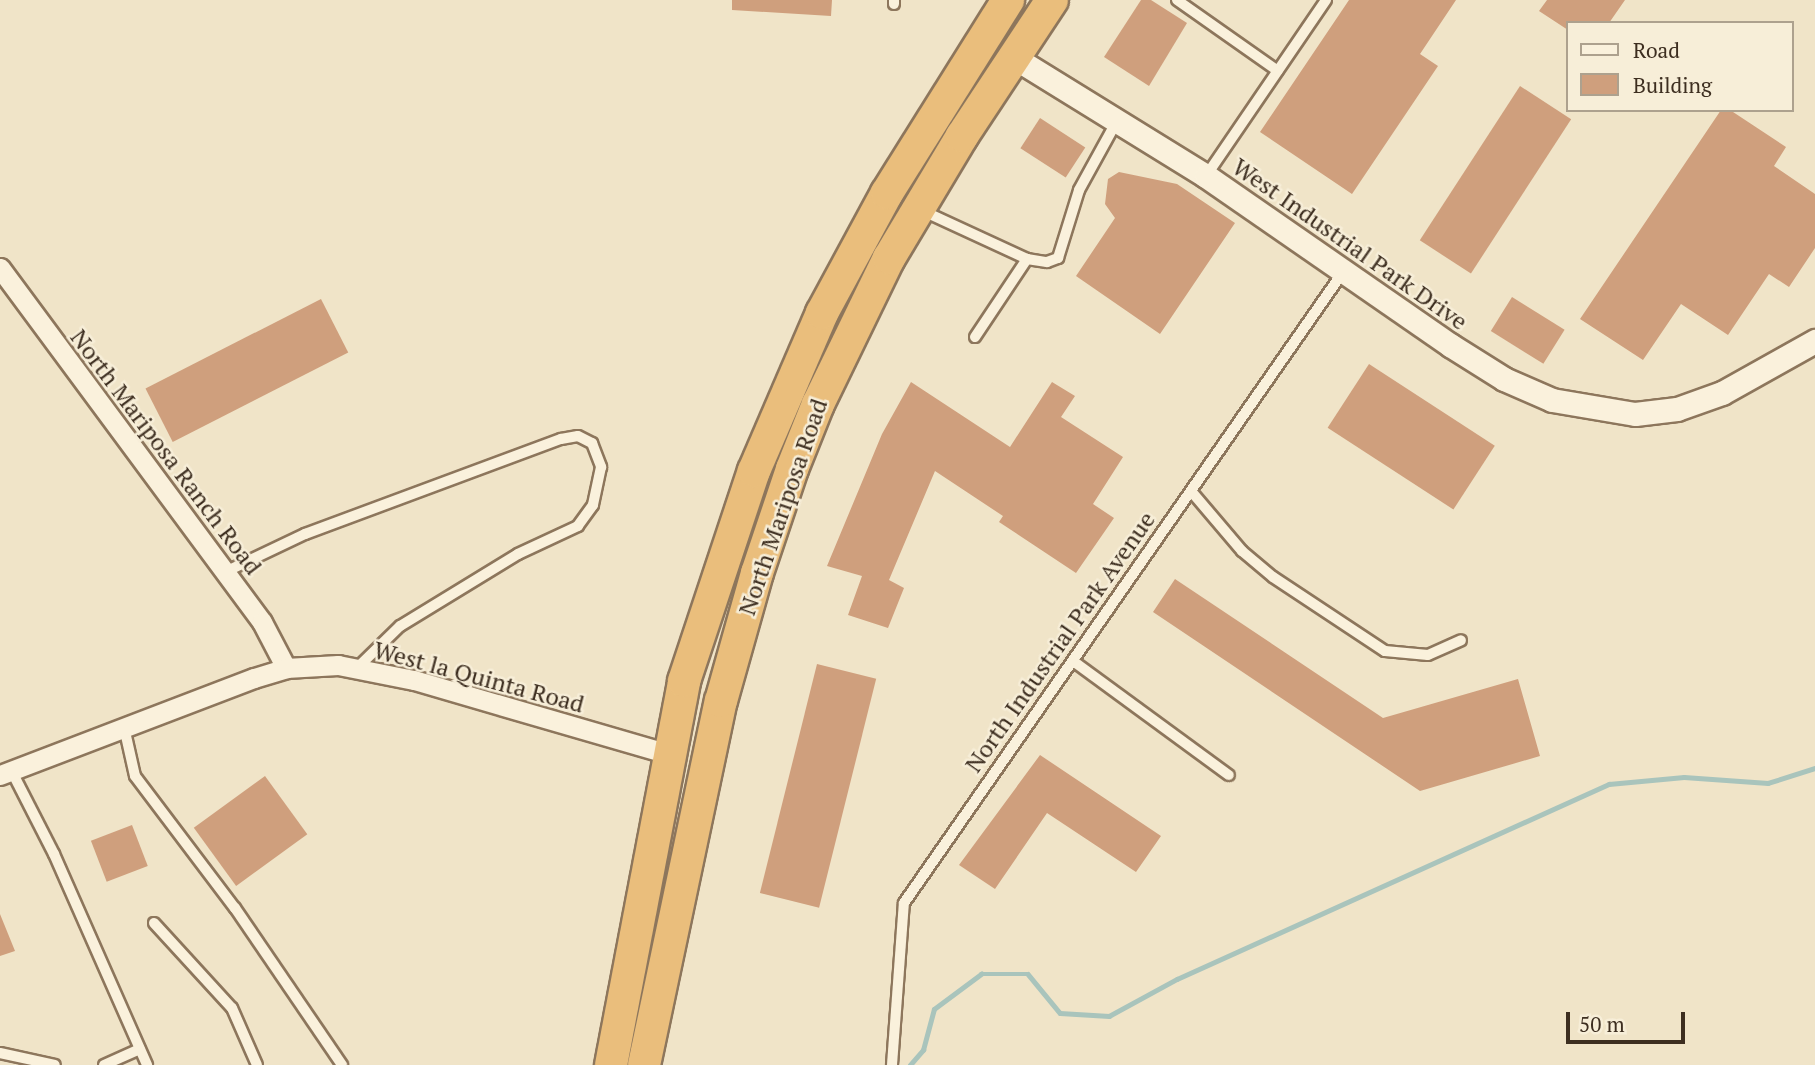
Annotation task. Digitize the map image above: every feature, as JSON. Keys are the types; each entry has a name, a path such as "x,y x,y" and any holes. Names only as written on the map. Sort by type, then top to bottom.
{"highway":[{"name":"North Mariposa Road","path":"630,1061 668,754 702,620 742,503 775,417 836,287 934,111 1008,0"},
{"path":"836,287 978,81 1002,58 1014,58 1010,38 1028,0"},
{"name":"North Mariposa Road","path":"630,1061 757,573 818,404 867,300 917,208 1052,0"},
{"path":"668,754 678,750 690,732 745,552 767,495 867,300"}],"street":[{"name":"West Industrial Park Drive","path":"1014,58 1206,176 1504,379 1552,400 1635,414 1677,409 1722,393 1815,341"},
{"name":"North Mariposa Ranch Road","path":"0,268 262,622 286,668"},
{"name":"West la Quinta Road","path":"6,773 286,668 338,665 414,680 668,754"}],"lane":[{"path":"1177,0 1278,71"},
{"path":"1206,176 1326,0"},
{"path":"917,208 1027,259 1047,262 1058,258 1079,190 1117,121"},
{"path":"975,337 1027,259"},
{"name":"North Industrial Park Avenue","path":"892,1065 904,903 1343,271"},
{"path":"225,572 305,534 561,439 578,436 592,443 601,467 593,505 578,526 518,554 400,626 356,669"},
{"path":"1191,491 1242,551 1273,577 1385,651 1428,655 1461,640"},
{"path":"1073,661 1229,775"},
{"path":"124,727 135,776 235,908 342,1065"},
{"path":"6,773 54,854 147,1065"},
{"path":"153,923 232,1008 257,1065"},
{"path":"104,1065 140,1049"},
{"path":"0,1054 55,1065"}],"building":[{"path":"732,0 832,0 831,16 732,10"},
{"path":"1141,0 1151,0 1187,23 1149,86 1104,57"},
{"path":"1349,0 1456,0 1420,54 1438,66 1352,194 1260,132"},
{"path":"1547,0 1625,0 1610,21 1566,21 1566,29 1539,11"},
{"path":"1520,86 1571,119 1471,274 1420,240"},
{"path":"1720,112 1733,112 1786,147 1774,166 1815,194 1815,248 1789,287 1769,274 1728,335 1681,304 1643,360 1580,319"},
{"path":"1040,118 1085,147 1066,178 1020,148"},
{"path":"1119,172 1177,184 1235,223 1160,334 1076,276 1115,218 1105,204 1108,179"},
{"path":"1512,297 1565,330 1543,364 1491,331"},
{"path":"321,299 348,352 173,442 145,388"},
{"path":"1369,364 1495,446 1453,509 1328,428"},
{"path":"911,382 1010,447 1052,382 1075,396 1061,417 1123,457 1093,504 1114,518 1076,573 999,522 1003,516 935,471 889,580 904,588 888,628 848,615 862,576 827,566 882,434"},
{"path":"1175,579 1383,718 1518,679 1540,756 1420,791 1153,612"},
{"path":"817,664 876,679 819,908 760,893"},
{"path":"1040,755 1161,836 1136,872 1047,813 995,889 959,865"},
{"path":"265,776 307,834 236,886 194,828"},
{"path":"132,825 148,866 107,882 91,841"},
{"path":"0,914 15,951 0,956"}],"waterway":[{"path":"910,1065 923,1050 934,1009 981,974 1028,974 1060,1013 1109,1016 1177,979 1609,784 1684,777 1768,783 1815,768"}]}
